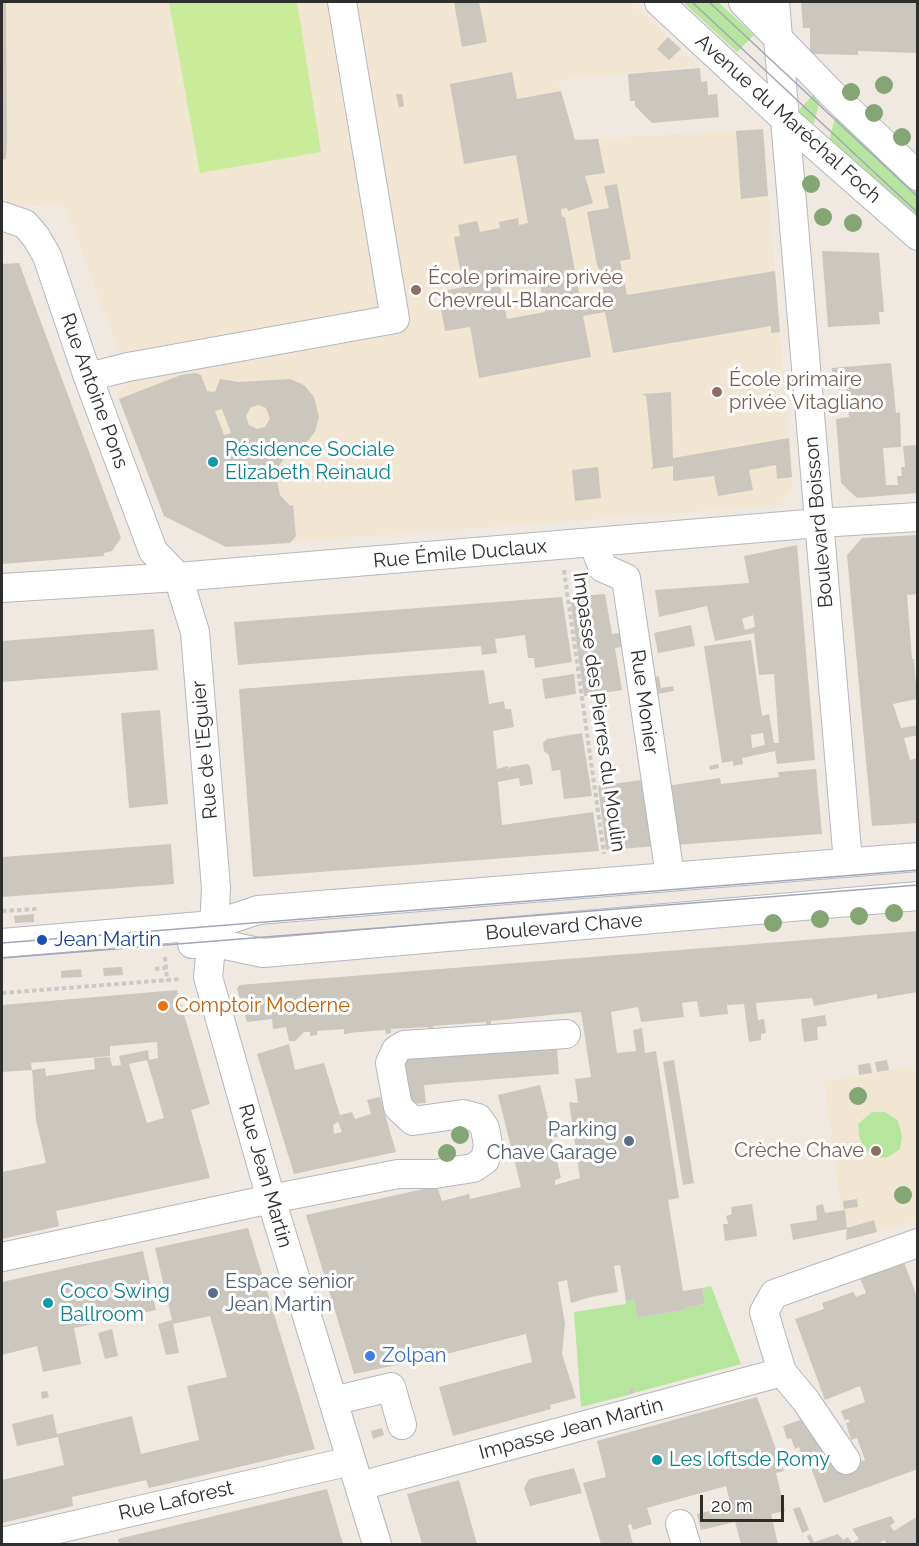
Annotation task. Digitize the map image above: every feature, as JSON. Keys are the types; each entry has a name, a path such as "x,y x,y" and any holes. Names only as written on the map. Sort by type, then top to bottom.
{"street":[{"path":"88,377 128,367 395,319 342,2"},
{"name":"Avenue du Maréchal Foch","path":"659,2 786,120 918,236"},
{"path":"743,2 832,94 918,176"},
{"name":"Boulevard Boisson","path":"775,2 848,862"},
{"name":"Rue Antoine Pons","path":"2,216 25,224 47,256 88,377 153,551 178,577"},
{"name":"Rue Émile Duclaux","path":"2,588 178,577 819,523 918,517"},
{"name":"Rue Monier","path":"593,543 603,568 626,578 670,876"},
{"name":"Rue de l'Eguier","path":"178,577 195,632 215,879 212,934"},
{"name":"Boulevard Chave","path":"2,958 212,934 258,910 918,857"},
{"name":"Boulevard Chave","path":"2,943 212,934 262,953 918,896"},
{"name":"Rue Jean Martin","path":"212,934 208,977 271,1199 377,1545"},
{"path":"2,1257 398,1174 435,1174 473,1168 485,1160 488,1145 485,1128 478,1118 463,1114 413,1120 398,1107 390,1064 396,1050 404,1045 566,1034"},
{"path":"846,1460 806,1401 782,1372 764,1312 774,1294 918,1243"},
{"name":"Impasse Jean Martin","path":"355,1473 782,1372"},
{"path":"333,1401 391,1387 402,1425"},
{"name":"Rue Laforest","path":"2,1542 355,1473"}],"path":[{"name":"Impasse des Pierres du Moulin","path":"560,546 609,881"},
{"path":"155,969 166,969"},
{"path":"2,993 189,979"}],"shaded area":[{"path":"6,2 630,2 699,66 558,80 575,140 763,129 793,488 780,505 226,547 164,516 119,399 118,391 123,389 129,378 128,358 119,352 65,205 6,207"},
{"name":"Crèche Chave","path":"917,1066 917,1221 846,1240 824,1081"}],"green space":[{"path":"169,2 297,2 321,152 200,173"},
{"path":"683,2 718,2 754,35 737,52"},
{"path":"817,91 821,95 812,131 795,114"},
{"path":"837,111 917,186 917,228 828,144"},
{"path":"872,1112 885,1112 898,1121 902,1136 900,1149 888,1157 875,1158 864,1148 859,1136 858,1124"},
{"path":"711,1286 741,1364 634,1393 635,1387 629,1389 628,1395 581,1407 574,1312 626,1304 626,1301 634,1299 637,1318 685,1310 685,1308 705,1304 702,1288"}],"building":[{"path":"2,2 6,2 7,141 6,159 2,160"},
{"path":"454,2 479,2 487,42 462,47"},
{"path":"801,2 918,2 918,53 858,51 858,55 810,54 810,28 803,28"},
{"path":"668,37 681,49 669,60 657,49"},
{"path":"700,68 701,82 707,81 708,95 717,94 719,117 652,123 635,106 635,101 630,101 628,74"},
{"path":"512,72 517,99 561,91 575,140 598,139 605,173 585,176 593,203 568,211 567,208 561,209 562,217 565,217 582,309 604,305 601,274 597,265 587,212 609,208 604,186 617,184 631,259 620,261 627,295 775,271 780,332 771,333 771,326 613,353 605,312 583,316 591,357 479,378 470,327 445,331 438,292 463,287 454,237 460,236 458,225 477,221 480,232 500,228 499,222 518,218 519,225 528,223 516,155 464,164 450,84","holes":["538,274 545,312 507,319 499,281"]},
{"path":"396,94 402,94 404,106 399,108"},
{"path":"763,129 768,196 741,199 736,131"},
{"path":"822,251 879,253 884,312 879,312 880,324 828,327"},
{"path":"19,263 121,538 112,551 104,553 104,556 2,564 2,264"},
{"path":"891,363 896,413 900,412 901,447 883,448 886,485 898,485 897,476 902,476 901,467 905,467 903,446 918,445 918,493 857,498 841,483 836,419 849,417 846,385 838,386 833,380 832,368"},
{"name":"Résidence Sociale Elizabeth Reinaud","path":"195,373 201,375 207,391 215,392 220,379 239,382 290,379 304,385 314,397 319,417 315,432 305,444 289,452 275,471 280,495 290,506 293,505 296,536 290,543 226,547 164,516 119,399 181,375","holes":["259,405 266,408 270,419 265,427 257,429 249,425 246,416 251,407","222,409 231,433 224,435 215,411"]},
{"path":"671,392 673,458 789,438 792,477 777,479 776,465 749,470 753,490 718,496 714,476 673,481 673,466 650,469 653,467 648,414 646,396 642,394"},
{"path":"598,467 601,498 575,501 572,470"},
{"path":"918,535 918,594 907,595 917,699 893,704 901,728 918,725 918,735 904,738 910,760 918,758 918,823 872,826 847,555 862,538"},
{"path":"797,545 815,760 777,764 775,751 742,758 743,764 733,766 733,761 722,763 704,646 751,640 762,716 769,714 774,743 779,743 774,674 759,675 754,633 715,641 707,606 659,617 655,590 749,583 744,556","holes":["753,615 755,627 745,630 742,619","763,733 765,745 752,748 751,735"]},
{"path":"605,594 612,634 620,633 622,647 615,648 622,690 584,696 570,597"},
{"path":"562,597 572,662 535,668 534,658 528,658 525,635 495,639 497,653 482,655 481,646 238,665 234,622"},
{"path":"691,625 695,646 658,653 654,633"},
{"path":"154,629 158,670 2,682 2,641"},
{"path":"484,670 489,704 504,701 505,709 511,709 514,727 493,731 497,769 508,766 509,770 510,767 527,764 530,766 533,784 520,786 519,778 498,782 502,825 593,812 599,851 253,877 239,689"},
{"path":"574,674 576,694 545,699 542,679"},
{"path":"659,676 661,688 673,686 674,691 652,695 649,678"},
{"path":"160,710 168,804 129,808 121,713"},
{"path":"582,733 592,796 564,799 560,770 552,771 549,755 544,751 543,743 547,739"},
{"path":"718,764 719,768 710,770 709,766"},
{"path":"816,769 822,834 675,845 666,786 720,778 721,784 779,777 778,772"},
{"path":"648,779 658,846 606,850 598,786"},
{"path":"171,844 174,884 2,897 2,857"},
{"path":"34,914 34,922 15,923 14,916"},
{"path":"918,931 918,992 877,999 877,994 814,1006 812,998 756,1003 758,1020 764,1019 766,1033 761,1034 761,1040 749,1042 744,1004 727,1005 728,1014 700,1017 697,1001 682,1003 684,1017 641,1022 638,1007 611,1012 617,1053 636,1051 633,1030 642,1028 645,1053 656,1051 679,1198 668,1200 683,1291 702,1288 705,1304 685,1308 685,1310 637,1318 634,1299 626,1301 620,1265 614,1266 618,1292 571,1303 567,1280 558,1282 565,1324 562,1354 576,1398 550,1405 551,1409 453,1436 439,1387 532,1362 526,1334 354,1374 306,1215 437,1186 442,1201 469,1194 470,1199 521,1187 498,1095 540,1085 550,1126 554,1125 558,1137 552,1138 561,1178 555,1180 555,1185 580,1178 569,1102 578,1103 575,1079 591,1077 581,1012 491,1021 491,1025 486,1025 486,1022 433,1026 433,1030 429,1030 428,1027 391,1029 391,1033 386,1034 385,1030 344,1034 344,1029 317,1031 317,1035 310,1036 310,1032 304,1032 295,1041 289,1041 286,1027 273,1029 272,1019 247,1022 237,989 239,985"},
{"path":"122,967 123,975 104,976 103,968"},
{"path":"81,969 82,977 61,978 61,971"},
{"path":"177,990 210,1104 191,1110 210,1178 56,1211 59,1226 2,1239 2,1172 46,1163 36,1120 32,1070 2,1072 2,1005","holes":["157,1042 158,1058 149,1060 148,1050 119,1056 121,1065 112,1066 110,1057 94,1058 95,1069 46,1076 45,1068 32,1070 31,1063 110,1056 110,1046","147,1060 164,1118 147,1123 129,1064"]},
{"path":"825,1015 827,1026 817,1027 818,1040 804,1042 801,1019"},
{"path":"289,1044 295,1070 324,1063 340,1115 352,1112 355,1119 371,1114 367,1100 380,1097 396,1152 294,1174 257,1054","holes":["338,1122 342,1132 334,1134 333,1125"]},
{"path":"557,1048 559,1074 424,1085 426,1103 409,1104 404,1059"},
{"path":"674,1060 694,1183 683,1185 663,1062"},
{"path":"887,1060 889,1070 877,1072 875,1062"},
{"path":"870,1063 872,1073 859,1075 858,1065"},
{"path":"857,1199 858,1207 844,1209 843,1201"},
{"path":"752,1204 757,1236 725,1241 723,1224 728,1224 726,1216 732,1214 731,1207"},
{"path":"823,1204 825,1213 845,1210 847,1228 874,1220 877,1232 846,1240 847,1229 793,1240 790,1224 817,1220 816,1206"},
{"path":"248,1228 315,1449 149,1488 146,1480 72,1497 73,1506 2,1523 2,1480 64,1465 58,1437 17,1446 12,1424 53,1414 57,1434 132,1416 141,1454 199,1440 187,1386 227,1377 210,1316 173,1324 179,1353 166,1355 158,1324 172,1320 155,1248"},
{"path":"143,1251 156,1310 74,1328 81,1364 43,1372 37,1346 2,1355 2,1282"},
{"path":"902,1257 918,1299 918,1469 824,1503 807,1457 803,1458 799,1447 795,1449 791,1438 787,1439 783,1426 803,1419 807,1430 811,1428 815,1440 819,1439 828,1448 836,1472 865,1460 857,1438 851,1440 846,1423 850,1422 848,1419 845,1421 841,1411 865,1402 860,1386 825,1400 795,1319 824,1309 822,1303 853,1292 856,1297 866,1293 858,1273"},
{"path":"112,1329 118,1356 105,1359 98,1333"},
{"path":"635,1387 634,1393 628,1395 629,1389"},
{"path":"47,1391 49,1397 42,1399 41,1392"},
{"path":"757,1397 784,1471 776,1473 785,1511 771,1514 778,1544 741,1544 735,1522 701,1530 697,1514 731,1506 726,1486 647,1508 652,1524 633,1530 631,1524 628,1525 633,1544 601,1544 583,1483 606,1477 597,1441"},
{"path":"382,1428 384,1435 373,1439 371,1431"},
{"path":"574,1468 582,1493 530,1506 524,1488 529,1479"},
{"path":"459,1480 477,1544 422,1544 407,1494"},
{"path":"327,1489 343,1544 119,1544 118,1539"},
{"path":"800,1507 809,1530 802,1533 793,1509"},
{"path":"891,1516 895,1522 890,1526 894,1531 918,1516 918,1544 887,1544 884,1540 878,1544 810,1544 807,1536 810,1534 814,1542 838,1534 843,1540 848,1537 852,1543 859,1539 852,1529"}],"tram line":[{"path":"692,2 918,213"},
{"path":"709,2 918,197"},
{"path":"2,943 918,870"},
{"path":"2,958 918,885"}],"place":[{"name":"École primaire privée Chevreul-Blancarde","path":"416,290"},
{"name":"École primaire privée Vitagliano","path":"717,392"},
{"name":"Résidence Sociale Elizabeth Reinaud","path":"213,462"},
{"name":"Jean Martin","path":"42,940"},
{"name":"Comptoir Moderne","path":"163,1006"},
{"name":"Parking Chave Garage","path":"629,1141"},
{"name":"Crèche Chave","path":"876,1151"},
{"name":"Espace senior Jean Martin","path":"213,1293"},
{"name":"Coco Swing Ballroom","path":"48,1303"},
{"name":"Zolpan","path":"370,1356"},
{"name":"Les loftsde Romy","path":"657,1460"}]}
